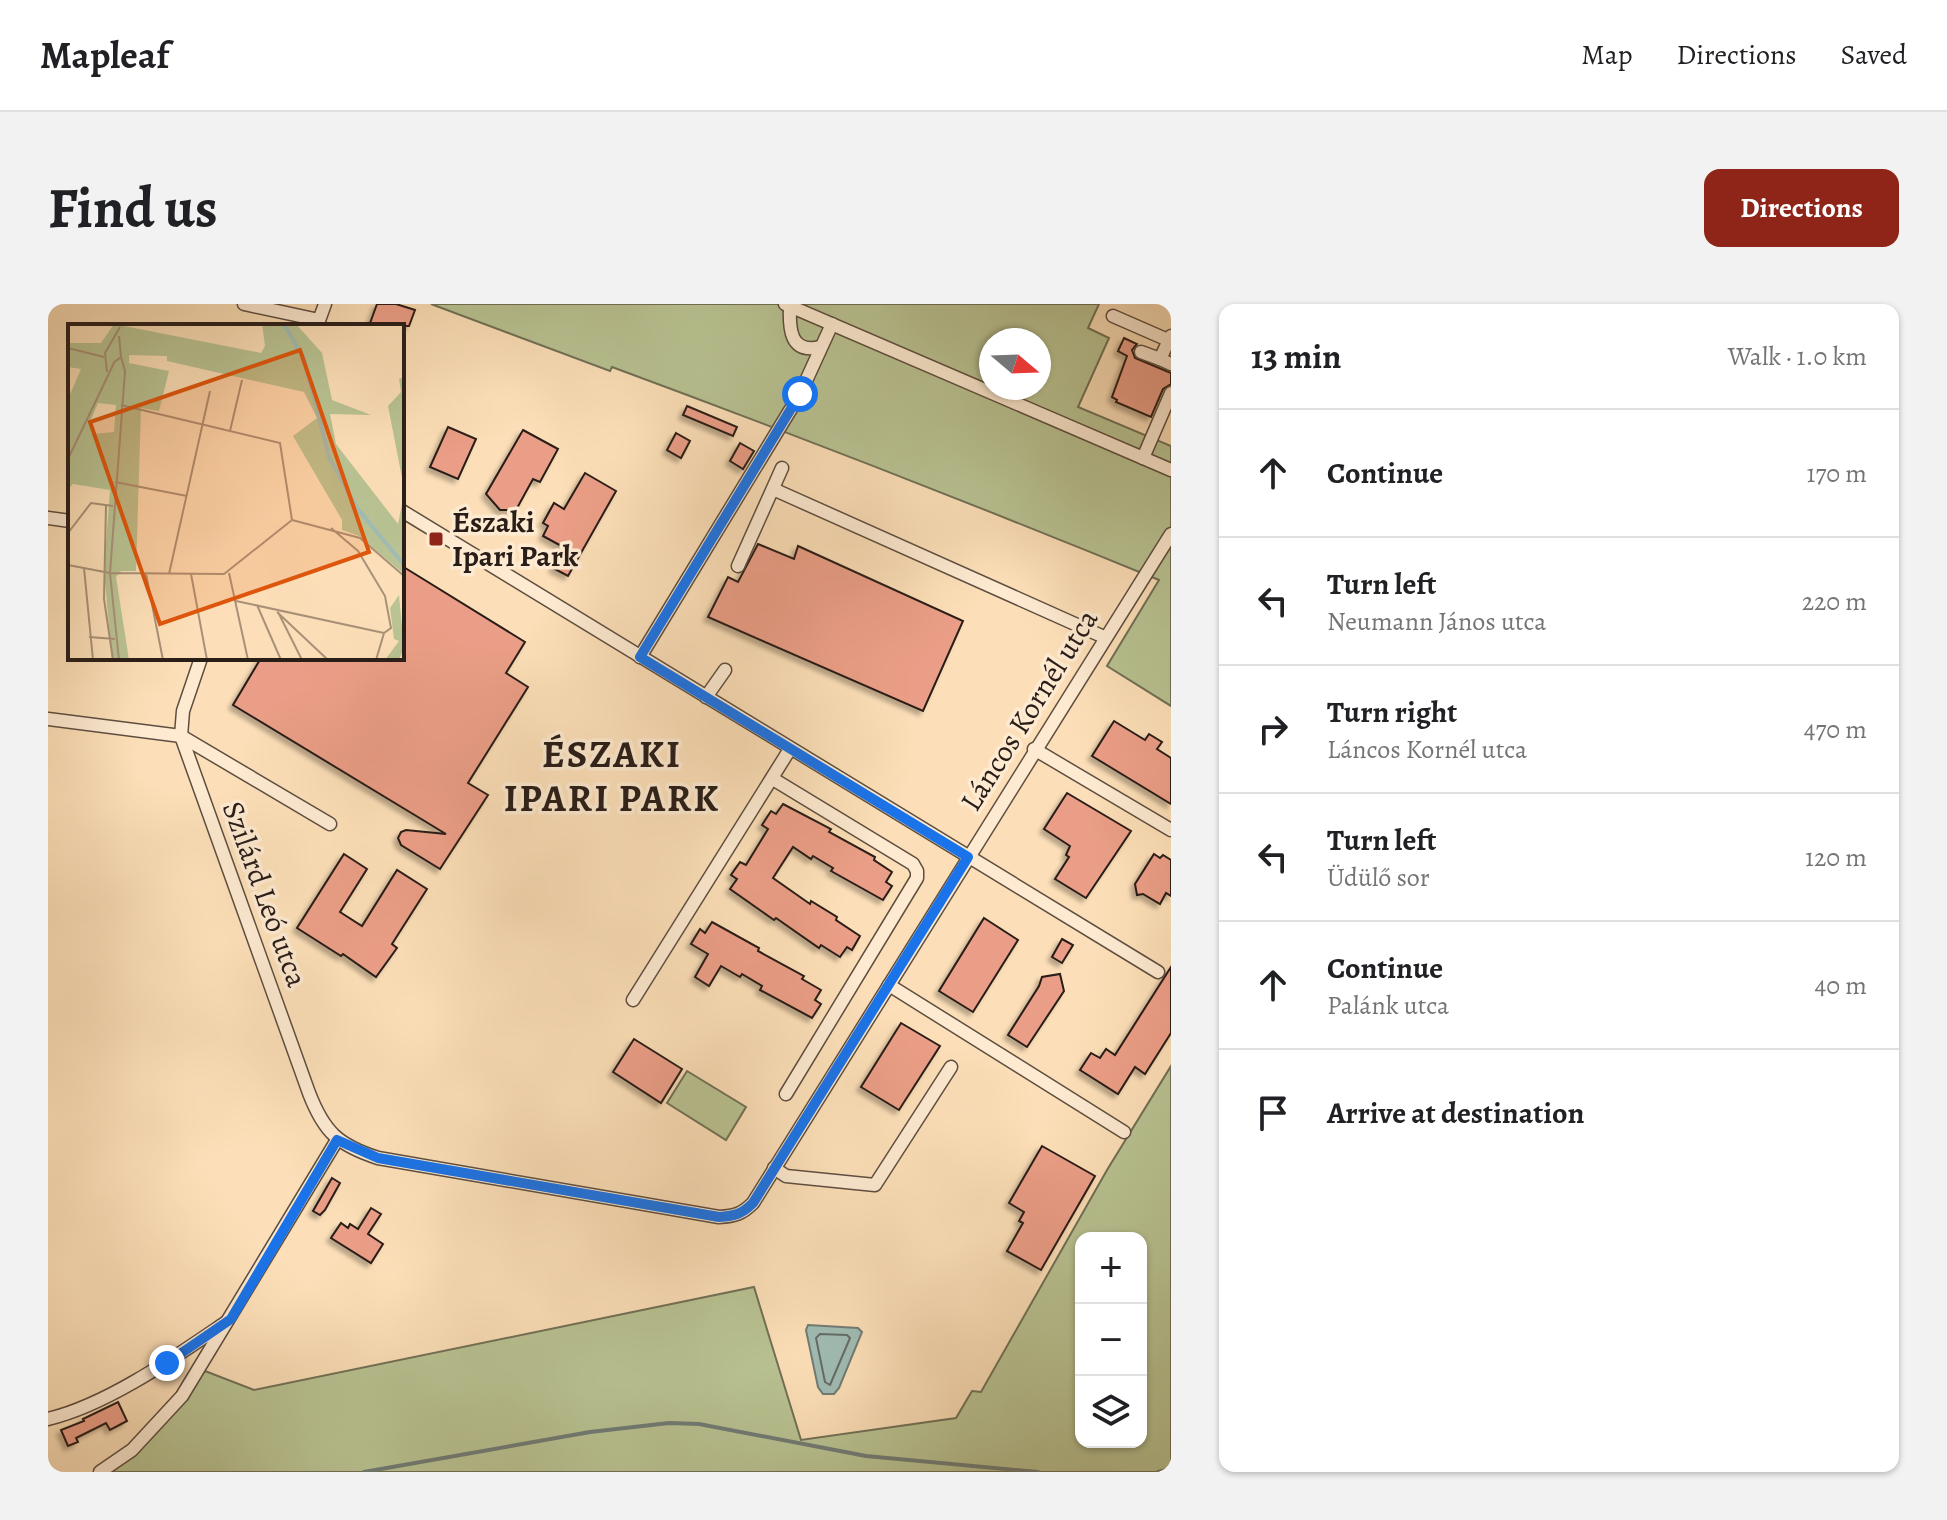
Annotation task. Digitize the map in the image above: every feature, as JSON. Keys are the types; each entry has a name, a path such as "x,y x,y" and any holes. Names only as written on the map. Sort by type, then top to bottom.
{"street":[{"path":"247,304 318,323 325,304"},
{"path":"788,305 1171,470"},
{"path":"788,305 792,335 797,344 804,349 820,347"},
{"path":"1113,316 1169,338 1166,361 1141,352"},
{"path":"640,657 800,394 832,324"},
{"path":"1143,458 1171,393"},
{"path":"738,566 782,468"},
{"path":"773,489 1104,637"},
{"path":"404,512 1158,972"},
{"path":"48,518 68,521"},
{"name":"Láncos Kornél utca","path":"337,1140 378,1158 719,1217 744,1212 753,1203 1171,534"},
{"name":"Szilárd Leó utca","path":"200,660 183,711 181,736 312,1102 328,1131 337,1140"},
{"path":"706,697 725,670"},
{"path":"48,719 181,736 330,824"},
{"path":"633,1000 790,749"},
{"path":"1034,749 1171,830"},
{"path":"773,779 913,864 917,871 917,878 786,1094"},
{"path":"889,985 1124,1132"},
{"path":"774,1168 786,1176 875,1185 951,1067"},
{"path":"100,1472 132,1450 182,1396 337,1140"},
{"path":"48,1419 69,1414 167,1363 231,1319"}],"green space":[{"path":"431,304 1099,304 1088,328 1109,338 1078,407 1171,446 1171,706 1107,666 1159,580 612,367 610,371"},
{"path":"1171,1066 1171,1472 100,1472 143,1444 205,1371 254,1390 754,1287 801,1440 956,1418 972,1391 981,1392 1107,1170"},
{"path":"687,1071 746,1107 726,1140 667,1103"}],"water":[{"path":"808,1325 858,1328 862,1332 834,1394 823,1394 818,1387 806,1330"}],"building":[{"path":"377,304 396,304 415,310 409,326 370,324"},
{"path":"1124,338 1137,344 1132,350 1135,358 1171,373 1171,384 1163,389 1151,417 1116,402 1112,397 1127,356 1118,351"},
{"path":"687,406 737,427 733,436 683,415"},
{"path":"448,427 476,439 458,479 430,467"},
{"path":"523,430 558,449 540,482 533,479 516,510 500,510 486,494"},
{"path":"676,433 690,441 681,458 667,450"},
{"path":"740,443 754,451 743,469 730,461"},
{"path":"585,473 616,491 568,576 553,568 565,548 543,536 548,526 543,523 554,503 564,509"},
{"path":"758,544 794,559 798,546 963,621 923,711 708,617 728,577 738,582"},
{"path":"404,567 525,642 506,673 528,687 468,783 488,795 440,869 401,845 398,838 406,830 446,834 233,705 260,660 404,660"},
{"path":"1114,721 1145,740 1149,734 1162,742 1157,749 1171,758 1171,804 1092,756"},
{"path":"1067,793 1131,831 1086,898 1055,879 1069,857 1066,855 1070,846 1044,829"},
{"path":"783,804 831,829 829,832 875,857 874,860 892,872 886,882 892,886 883,900 793,847 773,878 810,904 811,901 837,917 836,920 860,936 852,950 847,947 840,957 821,945 819,948 730,889 737,879 731,875 740,862 746,865 768,829 762,825 771,811 776,814"},
{"path":"344,854 367,869 340,912 362,926 397,870 427,889 392,944 397,948 376,977 297,928"},
{"path":"1154,854 1171,860 1171,896 1166,893 1160,904 1143,894 1137,895 1135,884"},
{"path":"984,918 1018,940 973,1012 939,991"},
{"path":"712,922 804,976 802,979 821,990 815,1000 821,1004 812,1018 760,990 762,986 742,974 740,977 721,966 709,986 695,977 708,954 691,944 700,929 705,933"},
{"path":"1062,939 1073,945 1062,963 1052,957"},
{"path":"1171,967 1171,1033 1145,1074 1135,1067 1118,1094 1080,1070 1091,1053 1100,1058 1106,1049 1115,1055"},
{"path":"1060,974 1064,991 1027,1047 1008,1035 1042,977"},
{"path":"901,1023 940,1046 899,1110 861,1087"},
{"path":"634,1039 682,1069 661,1103 613,1072"},
{"path":"1042,1146 1095,1176 1041,1270 1007,1251 1023,1223 1019,1221 1024,1212 1009,1203"},
{"path":"332,1178 340,1183 320,1215 313,1211"},
{"path":"371,1208 381,1214 368,1234 383,1244 371,1263 331,1238 341,1223 358,1229"},
{"path":"118,1402 127,1421 110,1430 106,1423 76,1438 78,1442 68,1446 61,1430"}],"waterway":[{"path":"364,1472 590,1432 669,1423 699,1424 866,1456 1038,1472"},
{"path":"1158,1472 1171,1469"}],"place":[{"name":"Északi Ipari Park","path":"436,539"}],"district":[{"name":"ÉSZAKI IPARI PARK","path":"612,776"}],"route":[{"path":"167,1363 231,1319 337,1140 378,1158 719,1217 735,1216 753,1203 968,857 640,657 800,394"}]}
